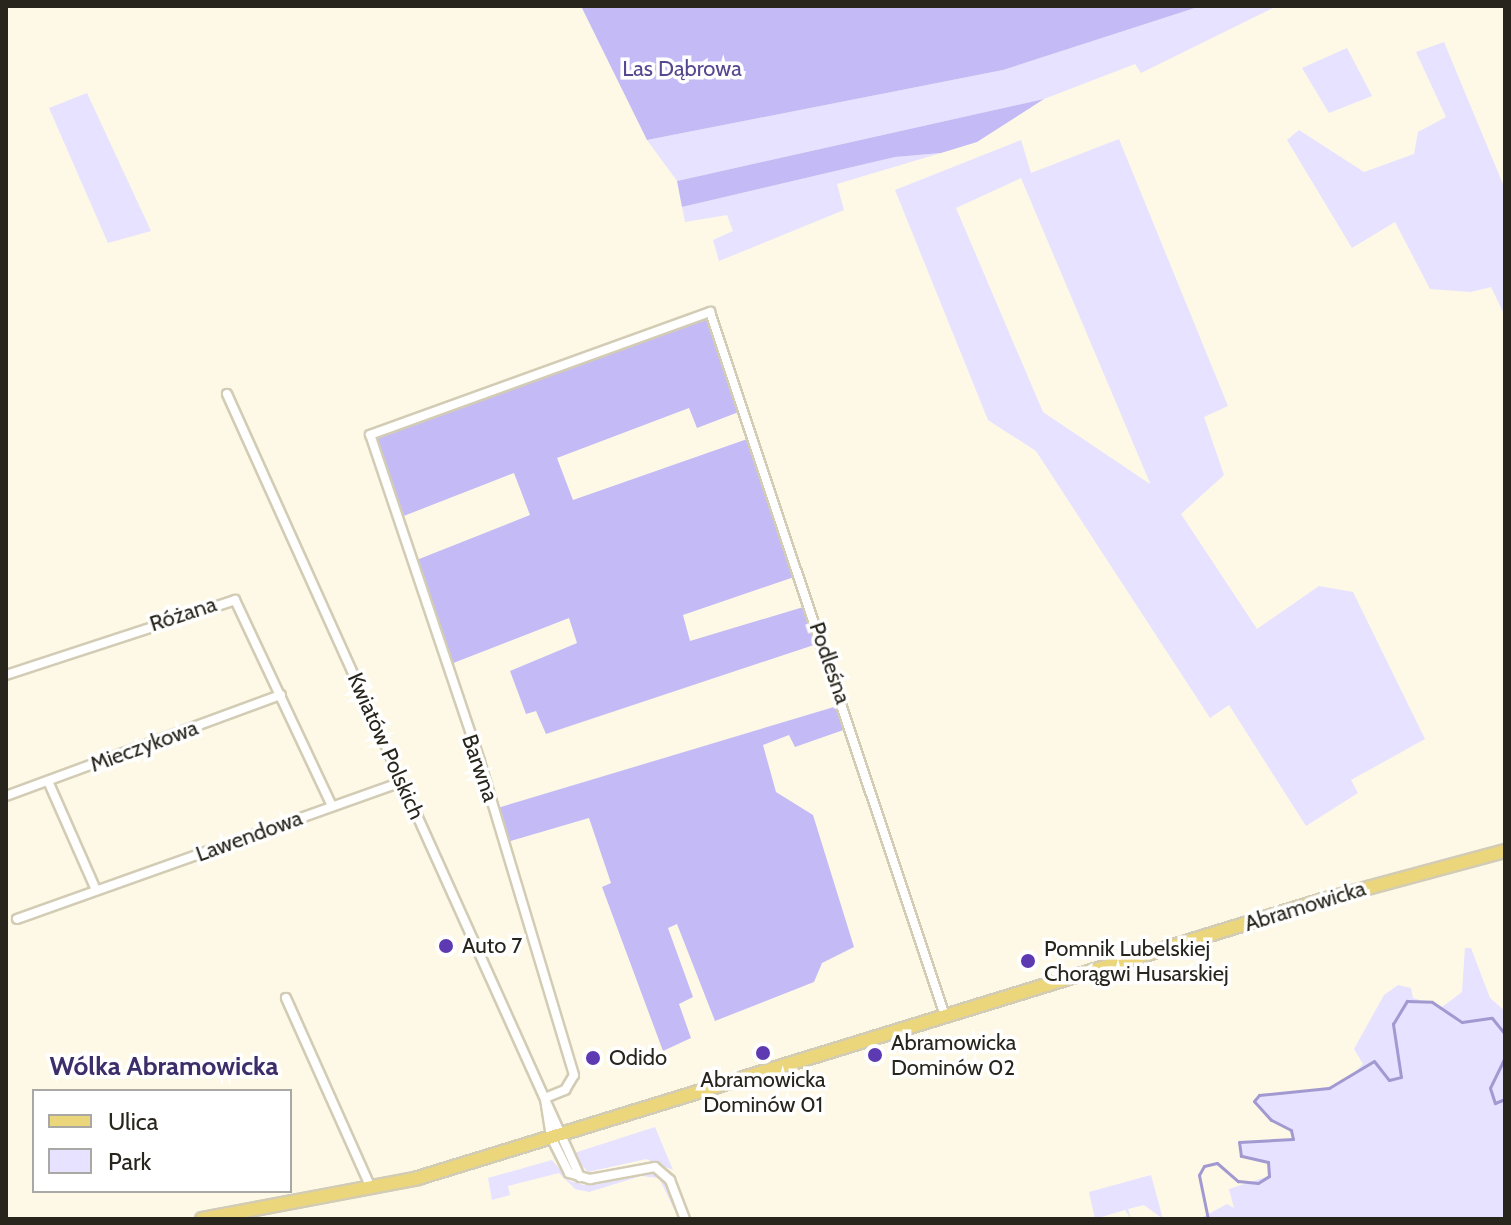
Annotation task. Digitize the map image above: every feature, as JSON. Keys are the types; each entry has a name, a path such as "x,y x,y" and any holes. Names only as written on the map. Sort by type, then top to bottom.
{"main road":[{"name":"Abramowicka","path":"202,1219 371,1189 556,1136 1323,900 1505,851"}],"street":[{"name":"Podleśna","path":"377,428 710,312 945,1016"},
{"name":"Kwiatów Polskich","path":"227,394 545,1098 556,1136 580,1177 655,1167 670,1180 685,1219"},
{"name":"Barwna","path":"377,428 370,435 370,448 480,761 574,1075 565,1090 545,1098"},
{"name":"Różana","path":"6,675 230,599 242,609 332,806"},
{"name":"Mieczykowa","path":"6,796 281,695"},
{"path":"48,781 96,890"},
{"name":"Lawendowa","path":"17,919 402,782"},
{"path":"286,998 371,1189"}],"green space":[{"name":"Las Dąbrowa","path":"581,6 1201,6 1003,70 647,140"},
{"path":"1201,6 1277,6 1141,73 1135,64 1044,99 677,181 647,140 1003,70"},
{"path":"1444,42 1505,189 1505,316 1491,287 1471,292 1430,289 1395,222 1352,248 1287,140 1299,130 1364,172 1414,154 1418,132 1446,117 1416,52"},
{"path":"1347,48 1372,96 1329,113 1302,68"},
{"path":"87,93 151,231 108,243 49,108"},
{"path":"1044,99 977,142 941,153 895,157 682,207 677,181"},
{"path":"1119,139 1228,406 1204,417 1224,475 1181,514 1257,629 1319,586 1353,592 1425,739 1351,780 1358,793 1306,826 1229,705 1210,718 1036,451 988,420 895,190 1021,140 1031,173","holes":["1021,178 1150,484 1043,412 956,208"]},
{"path":"941,153 837,184 844,210 719,261 713,240 733,231 727,215 685,222 682,207 895,157"},
{"path":"710,312 744,410 697,428 689,408 557,458 573,500 753,437 800,575 683,615 690,641 810,605 823,642 546,734 536,711 526,714 510,671 577,643 569,618 443,667 409,563 530,515 514,473 396,519 370,435"},
{"path":"844,704 852,727 795,747 789,735 763,745 776,792 813,815 854,947 822,963 814,982 715,1021 677,924 668,928 693,997 679,1004 691,1038 663,1051 602,887 611,883 589,818 504,843 494,809"},
{"path":"1465,948 1471,948 1490,998 1505,1011 1505,1219 1199,1219 1227,1204 1234,1208 1229,1189 1269,1176 1268,1162 1241,1156 1239,1142 1293,1139 1291,1130 1271,1120 1254,1101 1259,1095 1317,1091 1347,1080 1363,1064 1354,1049 1384,995 1398,985 1411,988 1413,998 1442,1007 1462,992"},
{"path":"655,1127 673,1170 646,1159 588,1172 571,1154"},
{"path":"552,1160 570,1181 584,1185 655,1173 666,1184 679,1219 659,1178 641,1176 589,1192 575,1189 559,1173 508,1186 510,1195 492,1200 488,1178"},
{"path":"1151,1175 1163,1219 1144,1205 1128,1209 1131,1219 1125,1210 1095,1219 1089,1192"}],"waterway":[{"path":"1208,1219 1199,1175 1204,1166 1217,1163 1238,1181 1258,1183 1269,1176 1268,1162 1241,1156 1239,1142 1293,1139 1291,1130 1271,1120 1254,1101 1259,1095 1329,1088 1374,1061 1389,1080 1401,1077 1393,1024 1407,1001 1432,1002 1462,1022 1492,1018 1505,1034"},
{"path":"1505,1057 1490,1088 1495,1103 1505,1099"}],"place":[{"name":"Auto 7","path":"446,946"},
{"name":"Pomnik Lubelskiej Chorągwi Husarskiej","path":"1028,961"},
{"name":"Abramowicka Dominów 01","path":"763,1053"},
{"name":"Abramowicka Dominów 02","path":"875,1055"},
{"name":"Odido","path":"593,1058"}],"district":[{"name":"Wólka Abramowicka","path":"164,1067"}]}
